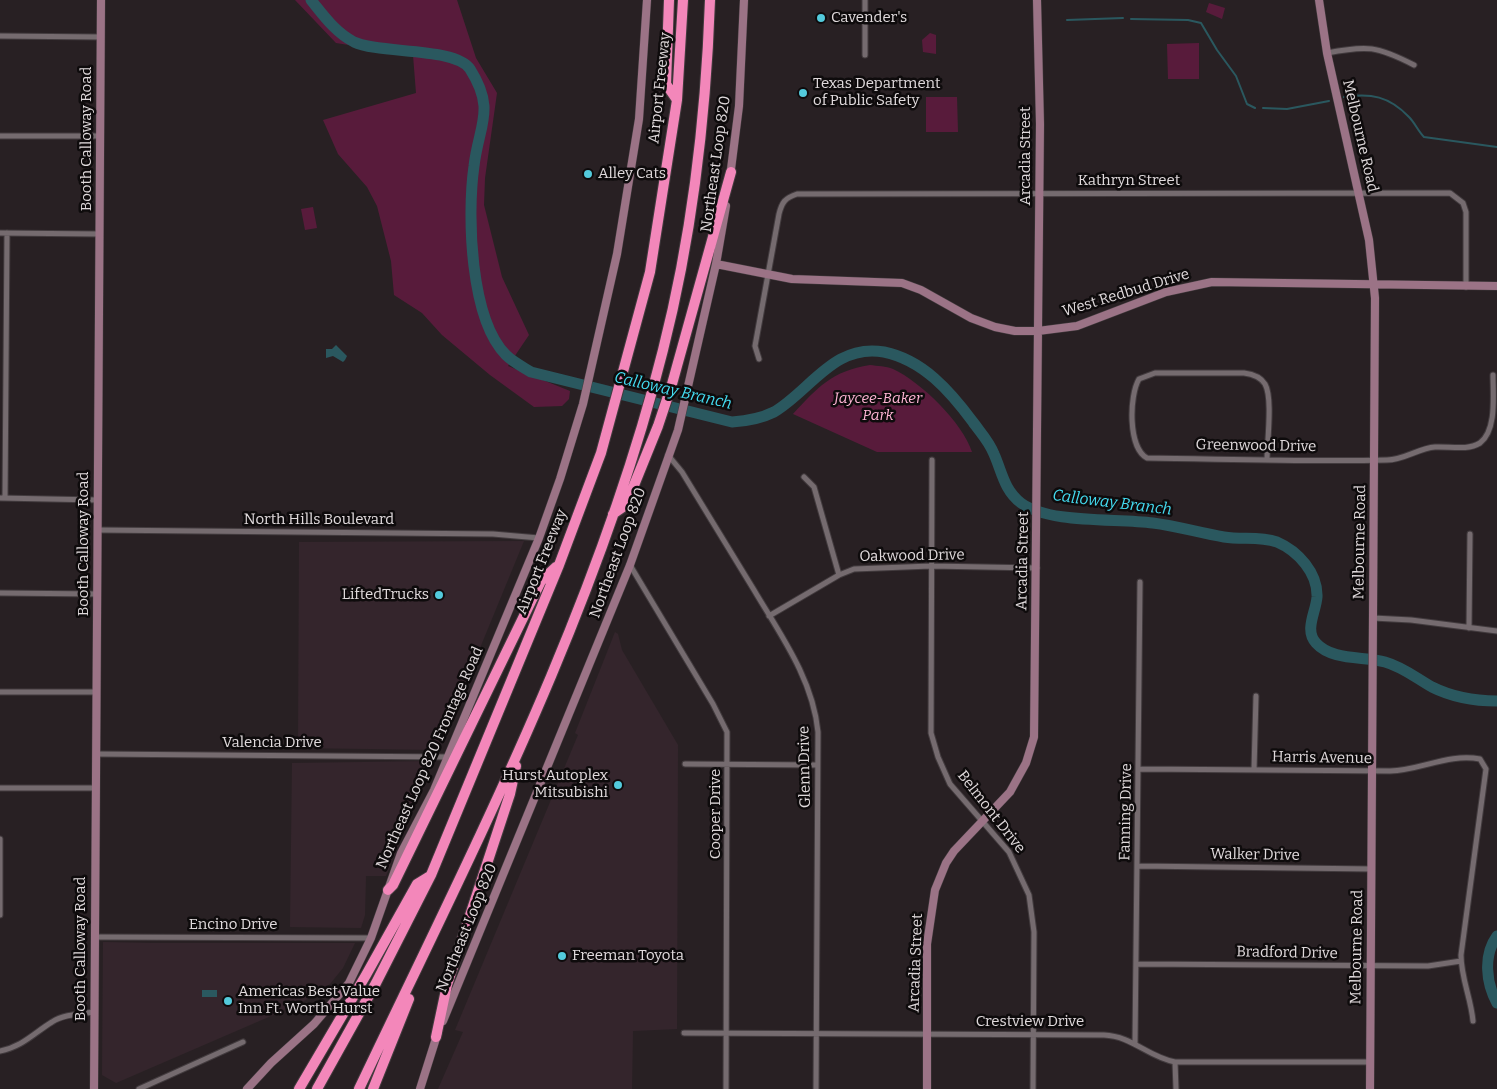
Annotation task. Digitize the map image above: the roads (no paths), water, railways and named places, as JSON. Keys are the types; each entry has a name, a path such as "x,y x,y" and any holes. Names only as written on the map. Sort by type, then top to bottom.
{"highway":[{"path":"669,0 666,84 677,100"},
{"name":"Airport Freeway","path":"299,1089 417,884 431,875 559,565 601,453 650,272 677,100 683,0"},
{"path":"359,1089 420,965 520,748 556,664 613,514 655,382 671,316 698,157 710,0"},
{"path":"613,514 626,505 658,426 672,384 731,172"},
{"path":"388,890 393,885 541,582 559,565"},
{"path":"436,1037 447,986 510,794 520,748"},
{"path":"317,1089 376,983 431,875"},
{"path":"373,1089 420,965"}],"street":[{"name":"Booth Calloway Road","path":"94,1085 101,0"},
{"name":"Northeast Loop 820 Frontage Road","path":"247,1089 271,1063 314,1024 337,1000 349,983 371,938 405,844 434,790 539,538 560,479 582,404 618,254 630,188 639,119 647,0"},
{"name":"Northeast Loop 820","path":"420,1089 436,1037 630,565 678,430 689,389 716,264 731,172 739,106 744,0"},
{"path":"865,0 865,55"},
{"name":"Arcadia Street","path":"927,1089 928,944 932,901 946,863 1010,792 1026,762 1034,737 1039,194 1037,0"},
{"name":"Melbourne Road","path":"1319,0 1327,53 1360,192 1369,240 1374,286 1370,1089"},
{"path":"0,36 101,37"},
{"path":"1327,53 1357,48 1372,48 1388,52 1414,65"},
{"path":"0,136 100,136"},
{"name":"Kathryn Street","path":"759,359 755,346 782,203 788,197 797,194 1440,192 1457,196 1463,202 1466,212 1466,287"},
{"path":"0,233 100,234"},
{"path":"7,234 2,498 98,500"},
{"name":"West Redbud Drive","path":"716,264 819,281 886,281 902,283 921,290 971,318 995,327 1015,331 1038,331 1077,326 1166,292 1212,282 1374,286 1497,286"},
{"name":"Greenwood Drive","path":"1267,460 1268,390 1263,382 1249,374 1155,373 1144,376 1136,385 1133,437 1138,451 1147,458 1267,460 1390,460 1427,448 1461,448 1480,443 1490,432 1492,424 1493,375"},
{"name":"Glenn Drive","path":"668,455 682,472 769,616 799,668 814,705 818,732 816,1089"},
{"name":"Belmont Drive","path":"932,460 930,566 931,733 938,757 950,784 1009,852 1029,895 1034,932 1033,1089"},
{"path":"804,477 814,487 839,575"},
{"name":"North Hills Boulevard","path":"98,530 500,534 539,538"},
{"path":"1469,628 1470,534"},
{"name":"Cooper Drive","path":"630,565 723,722 727,732 729,763 726,1089"},
{"name":"Oakwood Drive","path":"769,616 839,575 854,569 930,566 1037,568"},
{"name":"Fanning Drive","path":"1135,1043 1140,769 1140,582"},
{"path":"0,593 97,594"},
{"path":"1373,618 1411,620 1497,631"},
{"path":"0,692 96,692"},
{"path":"1254,770 1256,696"},
{"name":"Valencia Drive","path":"96,754 447,757"},
{"name":"Harris Avenue","path":"1140,769 1373,772 1405,770 1448,758 1474,758 1485,763 1485,778 1461,961"},
{"path":"685,764 817,765"},
{"path":"0,788 96,788"},
{"path":"0,839 0,915"},
{"name":"Walker Drive","path":"1138,866 1372,869"},
{"name":"Encino Drive","path":"95,937 371,938"},
{"path":"1461,961 1472,1008 1472,1021"},
{"name":"Bradford Drive","path":"1137,964 1442,966 1461,961"},
{"path":"0,1050 22,1044 53,1021 72,1015 94,1012"},
{"name":"Crestview Drive","path":"684,1033 1112,1035 1135,1043 1150,1054 1176,1062 1370,1062"},
{"path":"138,1089 243,1042"},
{"path":"1176,1062 1176,1089"},
{"path":"94,1085 101,1089"}],"water":[{"path":"336,345 347,356 343,362 333,356 326,358 326,349 332,349"},
{"path":"202,990 217,990 217,997 202,997"}],"waterway":[{"name":"Calloway Branch","path":"311,0 335,29 354,42 366,46 449,57 462,62 470,69 478,83 484,107 484,117 474,166 471,211 474,265 478,292 494,339 509,358 531,372 732,422 753,419 774,412 824,370 851,354 866,351 884,352 898,356 923,369 955,399 992,449 1007,487 1015,498 1033,510 1084,519 1153,523 1224,537 1264,539 1277,542 1299,557 1310,571 1314,580 1317,597 1311,632 1316,643 1323,649 1339,655 1392,664 1432,687 1456,696 1497,701"},
{"path":"1067,20 1123,18"},
{"path":"1131,19 1188,20 1201,23 1217,50 1236,76 1247,104 1255,108"},
{"path":"1344,97 1363,95 1387,100 1402,110 1424,137 1497,147"},
{"path":"1263,108 1287,109 1329,101"},
{"name":"Calloway Branch","path":"1497,936 1488,960 1488,978 1497,1003"}],"place":[{"name":"Cavender's","path":"821,18"},
{"name":"Texas Department of Public Safety","path":"803,93"},
{"name":"Alley Cats","path":"588,174"},
{"name":"LiftedTrucks","path":"439,595"},
{"name":"Hurst Autoplex Mitsubishi","path":"618,785"},
{"name":"Freeman Toyota","path":"562,956"},
{"name":"Americas Best Value Inn Ft. Worth Hurst","path":"228,1001"}],"park label":[{"name":"Jaycee-Baker Park","path":"878,408"}]}
